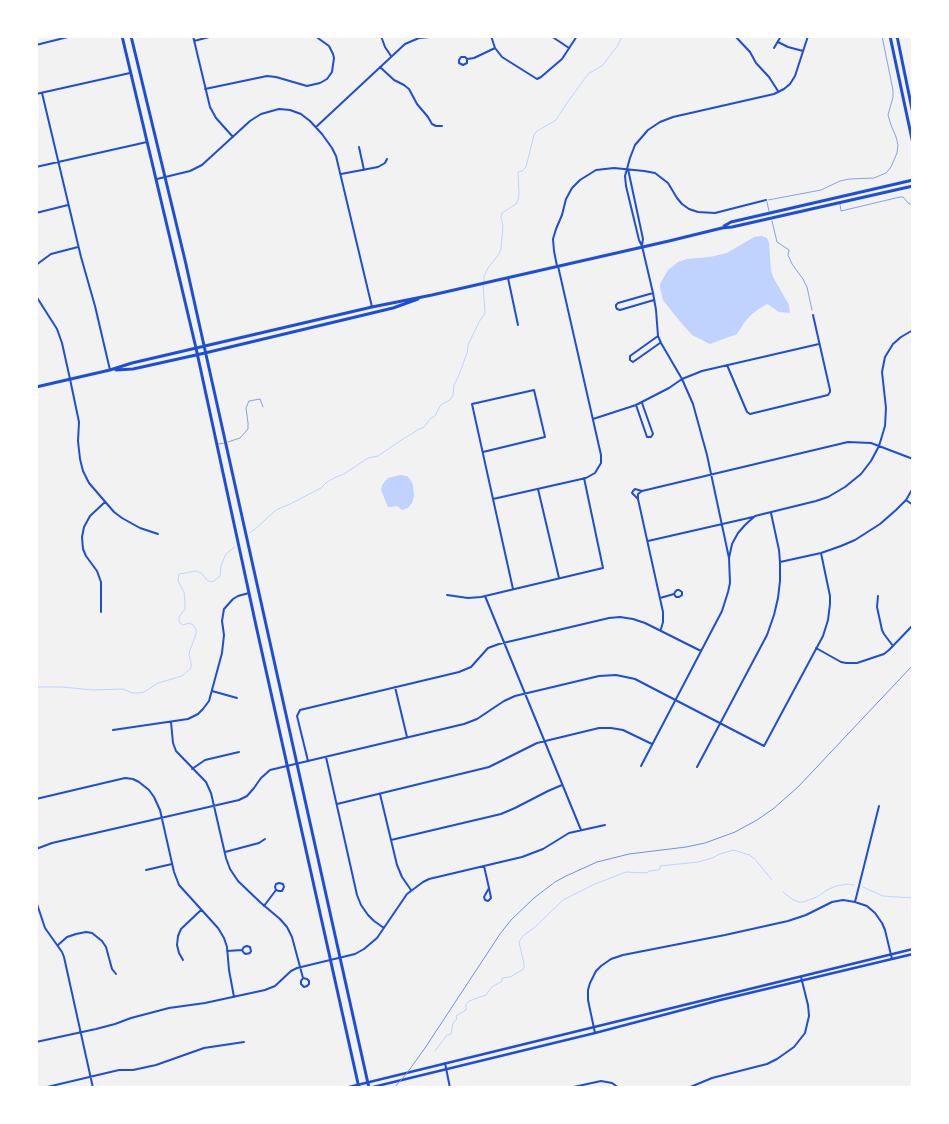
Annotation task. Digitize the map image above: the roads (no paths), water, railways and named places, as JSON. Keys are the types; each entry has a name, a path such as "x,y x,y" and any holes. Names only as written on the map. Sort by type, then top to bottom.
{"main road":[{"path":"122,36 198,355 359,1086"},
{"path":"131,36 185,260 369,1088 913,954"},
{"path":"890,36 913,144"},
{"path":"896,36 913,114"},
{"path":"722,228 731,222 913,180"},
{"path":"36,387 372,307 913,186"},
{"path":"171,241 177,259 185,260"},
{"path":"110,370 133,369 198,355 393,308 432,295"},
{"path":"345,1088 913,950"}],"street":[{"path":"36,45 72,36"},
{"path":"193,36 213,113 233,137"},
{"path":"194,41 213,36"},
{"path":"206,89 266,76 312,86 324,81 330,76 334,58 326,43 315,36"},
{"path":"381,36 385,47 392,56"},
{"path":"316,127 411,40 441,36"},
{"path":"491,36 498,53 537,79 541,78 566,55 577,36"},
{"path":"551,36 570,48"},
{"path":"735,36 750,52 756,63 770,77 778,92"},
{"path":"774,48 781,36"},
{"path":"641,766 722,611 726,602 730,576 729,558 722,524 693,404 658,336 653,293 628,169 632,151 643,134 660,122 784,89 797,72 808,36"},
{"path":"778,42 803,51"},
{"path":"467,59 474,58 495,48"},
{"path":"380,67 394,80 409,89 417,104 428,116 432,124 442,126"},
{"path":"36,94 130,73"},
{"path":"42,93 78,247 96,306 110,370"},
{"path":"156,179 196,168 256,116 273,110 296,112 316,127 336,156 372,307"},
{"path":"36,167 147,142"},
{"path":"359,147 364,170"},
{"path":"341,174 378,167 385,163 387,159"},
{"path":"493,499 584,478 595,473 601,463 601,455 554,251 553,239 566,199 572,188 585,176 596,170 608,168 628,169 655,174 668,183 680,202 689,209 704,213 766,200"},
{"path":"36,213 68,205"},
{"path":"36,265 51,254 78,247"},
{"path":"508,278 518,324"},
{"path":"653,293 618,303 616,307 620,310 654,300"},
{"path":"36,296 57,329 62,343 79,422 81,464 89,483 114,512 130,524 158,534"},
{"path":"727,366 747,412 752,414 829,394 830,390 812,315"},
{"path":"647,541 816,501 837,493 853,481 871,461 879,446 886,408 882,372 886,357 893,344 913,330"},
{"path":"658,336 630,356 630,360 633,362 660,343"},
{"path":"592,419 636,405 682,380 702,372 819,344"},
{"path":"482,452 544,438 534,390 472,404 482,452 514,589"},
{"path":"636,405 647,437 651,437 653,434 642,402"},
{"path":"638,499 632,493 635,489 642,491 848,442 863,442 879,446 913,460"},
{"path":"447,595 468,598 484,596 603,568 584,478"},
{"path":"780,562 821,553 868,533 896,510 906,500 913,488"},
{"path":"538,489 559,578"},
{"path":"642,491 638,494 638,499 664,618 660,630"},
{"path":"906,500 913,505"},
{"path":"101,612 102,582 97,571 86,556 82,537 88,519 105,502"},
{"path":"697,768 769,628 778,598 780,562 771,512"},
{"path":"729,558 732,544 738,533 755,516"},
{"path":"36,849 52,843 242,799 247,796 270,770 470,722 514,696 599,676 616,675 635,679 764,746 826,628 830,604 829,588 821,553"},
{"path":"113,730 188,719 198,714 207,704 212,691 223,647 222,621 224,609 233,599 249,593"},
{"path":"660,598 674,594"},
{"path":"484,596 581,830"},
{"path":"878,596 877,607 882,630 893,646"},
{"path":"308,761 297,716 301,710 465,670 476,662 483,652 493,646 620,617 638,620 701,651"},
{"path":"816,648 841,662 852,663 884,654 913,625"},
{"path":"396,687 407,737"},
{"path":"212,691 237,698"},
{"path":"171,722 174,747 178,754 206,782 211,793 224,852 233,874 287,927 292,937 303,978"},
{"path":"337,804 489,767 507,759 522,749 544,740 599,728 611,728 628,732 652,744"},
{"path":"192,769 205,760 239,752"},
{"path":"326,757 361,905 368,915 384,928"},
{"path":"36,799 125,778 139,782 149,790 157,805 179,885 226,941 234,997"},
{"path":"391,840 501,814 562,785"},
{"path":"380,794 400,874 411,890"},
{"path":"855,902 879,806"},
{"path":"36,1042 80,1033 169,1008 265,990 274,986 291,971 300,966 340,958 355,954 364,949 377,938 402,900 411,890 429,879 522,857 543,849 562,837 605,824"},
{"path":"224,852 259,843 265,839"},
{"path":"146,870 172,864"},
{"path":"484,866 489,888"},
{"path":"264,906 276,890"},
{"path":"36,901 45,928 58,945 64,957 93,1088"},
{"path":"595,1033 588,1000 589,984 600,966 614,957 788,921 806,915 826,904 838,901 855,902 866,906 879,918 885,930 892,959"},
{"path":"183,960 177,945 178,936 182,929 201,910"},
{"path":"58,945 67,937 86,932 92,933 106,947 112,969 116,974"},
{"path":"228,951 242,950"},
{"path":"688,1088 702,1081 767,1064 794,1047 805,1033 809,1018 801,976"},
{"path":"43,1088 119,1070 133,1070 156,1065 204,1048 244,1042"},
{"path":"445,1063 450,1088"},
{"path":"569,1088 601,1081 612,1083 619,1088"}],"lane":[{"path":"812,310 810,293 799,272 792,264 788,255 789,250 777,242 766,200 821,190 849,179 874,178 886,173 891,167 898,145 888,115 893,90 882,36"},
{"path":"876,195 877,202"},
{"path":"838,198 841,211 900,196 909,204 913,204"},
{"path":"217,445 240,438 248,429 246,408 249,401 260,399 263,406"}],"water":[{"path":"762,236 767,238 769,243 773,277 789,305 790,313 779,312 767,304 750,316 737,334 710,344 692,335 663,300 660,284 668,270 678,262 727,253 754,237"},
{"path":"400,475 407,476 410,479 413,485 414,496 408,508 402,510 397,506 388,507 381,490 382,485 388,478"}],"waterway":[{"path":"484,281 488,268 501,249 502,213 516,204 518,200 518,172 526,167 534,135 537,131 556,120 588,74 603,65 618,45 622,36"},
{"path":"249,533 276,510 321,488 327,482 344,474 368,458 378,456 423,428 435,416 440,406 450,400 453,395 454,385 467,353 468,345 485,313 483,285"},
{"path":"36,687 93,690 123,689 132,693 138,693 144,692 158,683 182,676 191,668 189,655 196,629 189,623 183,625 179,621 179,617 185,609 184,592 178,581 179,574 196,571 201,573 207,580 214,581 220,576 225,556 235,547"},
{"path":"435,1051 447,1035 451,1034 453,1023 457,1019 456,1016 466,1010 466,1004 469,1001 486,995 492,987 502,981 502,978 510,977 524,968 519,942 523,936 563,900 595,884 626,872 647,873 660,869 660,866 698,862 734,850 754,858 772,880"},
{"path":"783,892 792,899 803,902 817,897 836,886 854,885"},
{"path":"863,887 883,896 913,898"}],"railway":[{"path":"394,1088 425,1048 500,934 511,920 534,898 555,882 597,862 629,854 705,843 735,832 757,820 798,787 913,665"}]}
